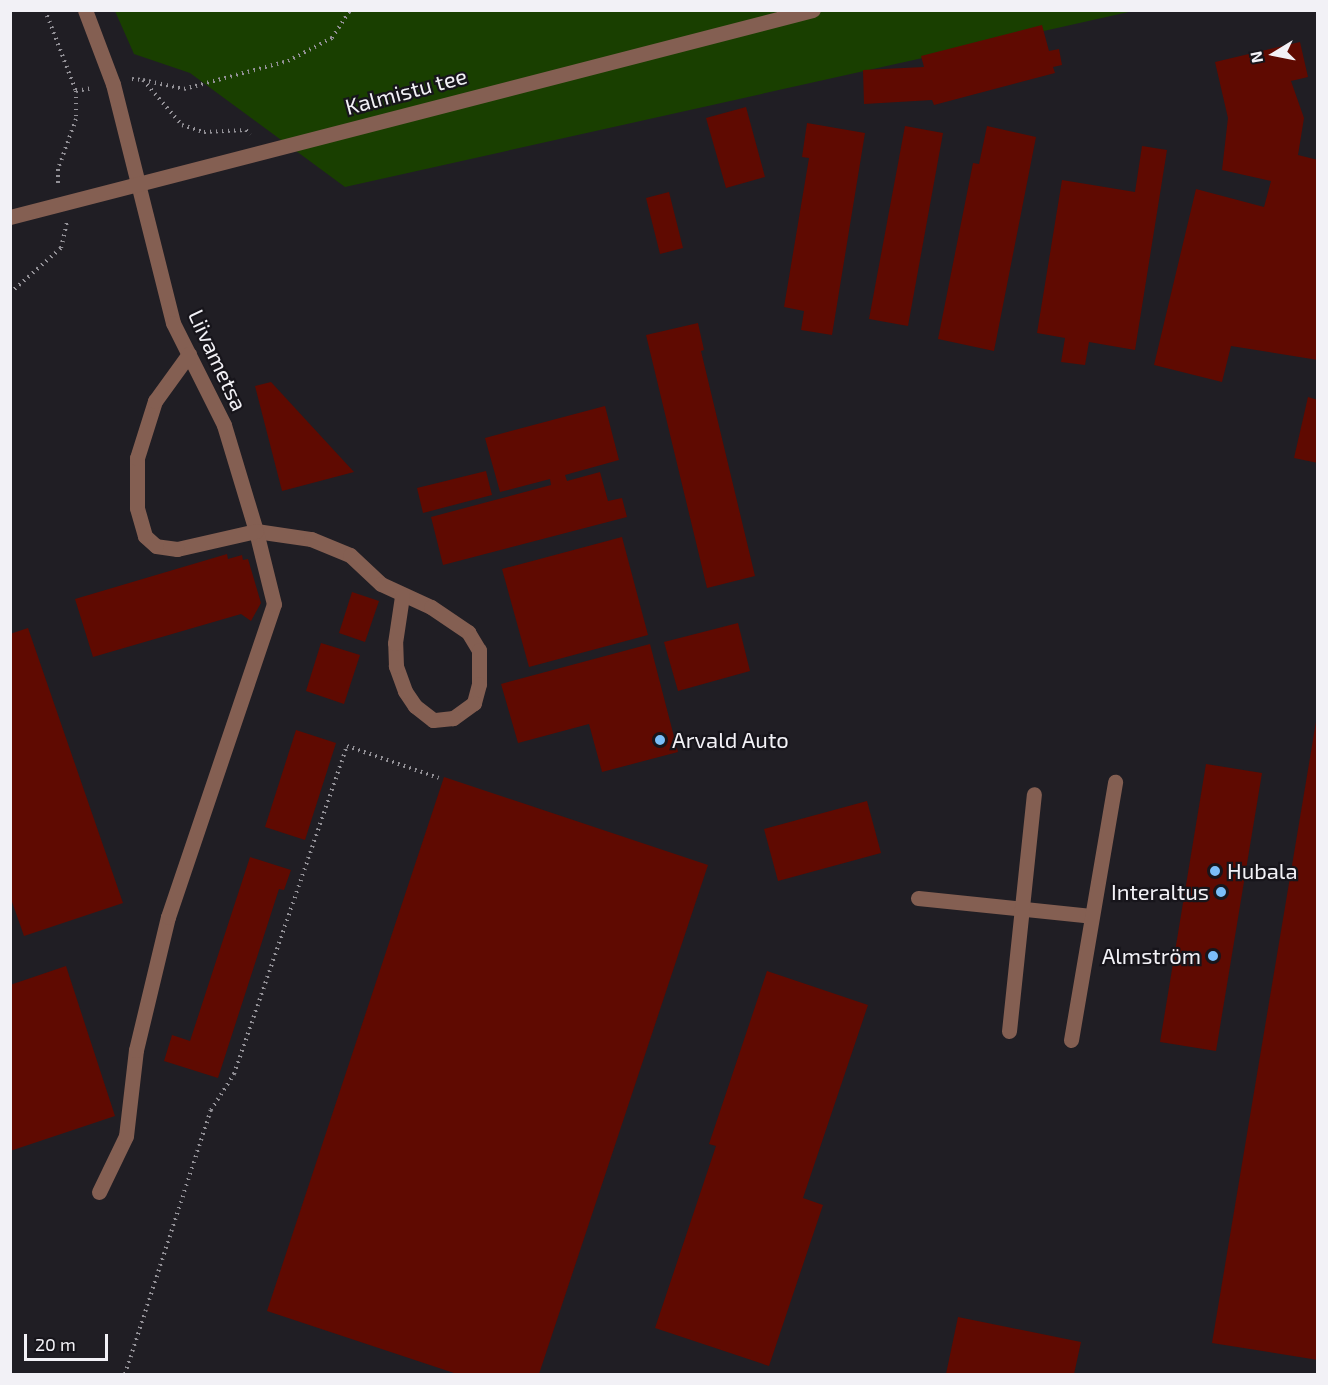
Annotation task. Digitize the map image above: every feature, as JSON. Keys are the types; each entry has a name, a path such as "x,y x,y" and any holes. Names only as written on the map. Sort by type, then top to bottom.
{"street":[{"name":"Liivametsa","path":"85,10 113,84 141,186 173,323 224,425 256,531 274,604 168,917 136,1050 126,1136 99,1192"},
{"name":"Kalmistu tee","path":"10,217 141,186 813,10"},
{"path":"189,354 155,401 137,458 137,508 145,536 156,546 177,549 256,531 311,539 350,555 381,584 402,596 431,607 468,632 479,650 479,684 474,703 453,718 433,720 415,706 405,691 396,666 395,643 402,596"},
{"path":"1071,1040 1114,783"},
{"path":"1009,1031 1034,795"},
{"path":"918,898 1091,916"}],"path":[{"path":"10,293 61,248 67,237 58,169 76,119 76,91 45,10"},
{"path":"76,91 136,78 184,89 288,61 332,38 350,10"},
{"path":"143,80 182,125 204,132 246,130 261,153"},
{"path":"125,1374 211,1110 234,1074 347,746 439,778"}],"green space":[{"path":"115,11 1133,11 345,187 190,73 134,54"}],"building":[{"path":"1042,25 1049,51 1059,49 1062,65 1053,67 1055,73 934,105 932,100 864,104 863,70 924,67 921,56"},
{"path":"1300,42 1308,77 1291,81 1304,118 1298,155 1318,160 1318,360 1231,346 1222,382 1154,365 1196,189 1264,207 1271,181 1222,170 1228,118 1215,62"},
{"path":"746,107 765,177 726,188 706,118"},
{"path":"807,123 865,133 832,335 801,330 804,311 784,307 809,158 802,157"},
{"path":"905,126 943,133 908,326 869,319"},
{"path":"987,126 1036,137 994,351 938,339 973,163 979,164"},
{"path":"1142,146 1167,150 1135,350 1089,342 1085,365 1061,362 1065,338 1037,333 1062,180 1135,192"},
{"path":"669,192 683,248 660,254 646,198"},
{"path":"698,323 704,350 701,351 755,576 707,588 646,335"},
{"path":"271,382 354,472 282,491 255,386"},
{"path":"1308,397 1318,400 1318,463 1294,458"},
{"path":"605,406 619,460 565,475 567,481 600,472 608,501 622,498 627,517 443,565 431,517 551,485 550,479 500,492 485,438"},
{"path":"486,471 492,495 423,513 417,488"},
{"path":"622,537 648,635 529,667 502,569"},
{"path":"227,554 228,559 242,555 243,560 248,559 261,603 251,621 241,614 93,657 75,599"},
{"path":"352,592 379,601 365,642 339,633"},
{"path":"738,623 750,671 678,691 664,642"},
{"path":"28,628 123,903 24,936 10,896 10,634"},
{"path":"321,643 360,655 344,704 306,691"},
{"path":"650,644 678,752 602,772 589,724 518,743 501,684"},
{"path":"1316,722 1318,722 1318,1360 1212,1343"},
{"path":"296,730 336,743 305,840 265,827"},
{"path":"1206,764 1262,773 1216,1051 1160,1042"},
{"path":"444,777 708,865 539,1374 457,1374 267,1311"},
{"path":"867,801 881,853 778,881 764,829"},
{"path":"250,857 291,870 284,890 279,889 218,1078 164,1061 172,1035 190,1041"},
{"path":"66,966 115,1116 10,1151 10,985"},
{"path":"767,971 868,1005 803,1198 823,1205 769,1366 655,1328 716,1146 709,1144"},
{"path":"958,1317 1081,1342 1074,1374 946,1374"}],"place":[{"name":"Arvald Auto","path":"660,740"},
{"name":"Hubala","path":"1215,871"},
{"name":"Interaltus","path":"1221,892"},
{"name":"Almström","path":"1213,956"}]}
